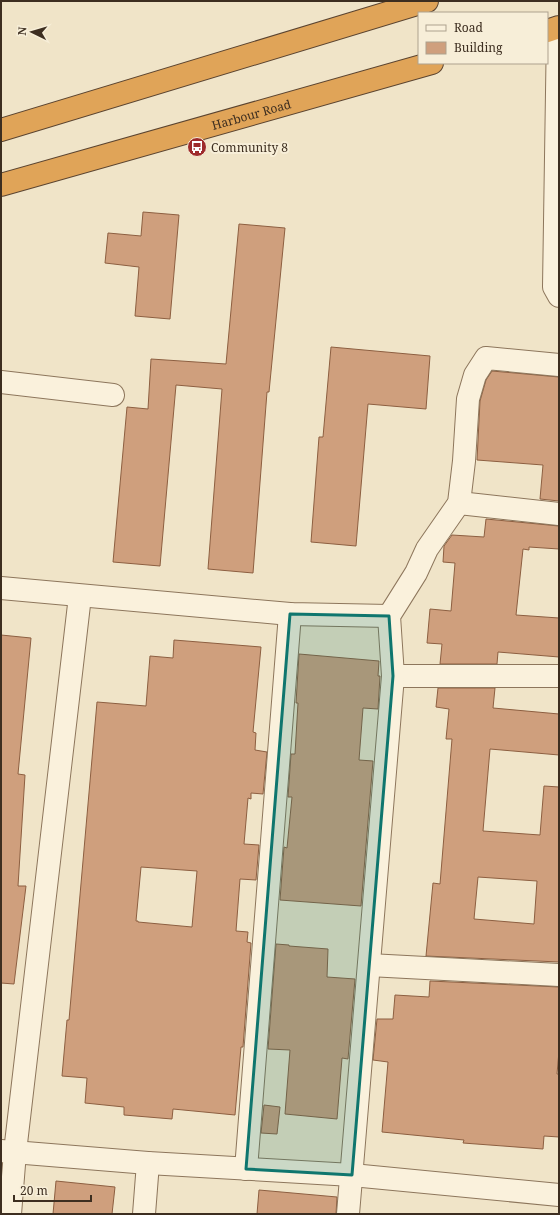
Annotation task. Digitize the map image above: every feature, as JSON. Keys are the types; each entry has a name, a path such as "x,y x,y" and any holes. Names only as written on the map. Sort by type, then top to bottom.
{"highway":[{"path":"1,130 427,1"},
{"name":"Harbour Road","path":"1,185 428,64"}],"street":[{"path":"555,29 554,287 559,296"},
{"path":"348,1214 392,676 389,616 416,573 427,550 459,503 464,461 468,399 475,375 486,358 559,365"},
{"path":"1,382 113,396"},
{"path":"459,503 559,514"},
{"path":"1,588 290,614 389,616"},
{"path":"10,1214 8,1151 80,596"},
{"path":"246,1169 290,614"},
{"path":"392,676 559,676"},
{"path":"369,965 559,975"},
{"path":"8,1151 148,1163 352,1175 559,1195"},
{"path":"144,1214 148,1163"}],"highlighted area":[{"path":"290,614 389,616 393,676 352,1175 246,1169"}],"building":[{"path":"143,212 179,215 170,319 135,316 139,267 105,263 108,233 141,236"},
{"path":"239,224 285,228 269,392 267,392 253,573 208,569 222,389 176,385 160,566 113,562 127,407 148,409 151,359 226,364"},
{"path":"331,347 430,356 426,409 368,404 356,546 311,542 319,437 323,437"},
{"path":"492,371 559,377 559,501 540,499 543,465 477,460 480,401 486,380"},
{"path":"486,519 559,526 559,549 529,547 529,550 523,549 516,615 559,618 559,657 498,652 497,664 440,664 442,644 427,643 430,609 451,611 455,563 443,562 444,546 452,535 484,537"},
{"path":"1,635 31,638 18,774 25,775 18,886 26,886 14,984 1,983"},
{"path":"174,640 261,647 253,732 256,733 255,750 267,752 263,794 251,793 251,799 248,798 244,844 259,845 256,880 240,879 236,931 248,932 247,942 251,943 243,1047 241,1047 235,1115 173,1109 172,1119 124,1115 124,1107 85,1103 87,1078 62,1076 67,1020 69,1020 97,702 146,706 150,656 173,658","holes":["141,867 197,871 192,927 136,921"]},
{"path":"299,654 379,661 378,676 380,676 378,709 363,708 359,760 373,761 361,906 280,900 284,847 287,848 292,797 288,797 291,754 295,754"},
{"path":"438,688 495,688 493,708 559,714 559,755 490,749 483,831 540,835 544,786 559,787 559,962 426,956 433,883 440,884 452,739 446,739 449,709 436,707","holes":["478,877 537,881 534,924 474,919"]},
{"path":"276,944 328,949 327,977 355,979 348,1059 342,1058 337,1119 285,1114 290,1050 268,1049"},
{"path":"430,981 559,987 559,1051 557,1074 559,1074 559,1137 544,1136 543,1149 463,1143 464,1140 382,1132 388,1062 373,1060 377,1019 393,1019 395,995 429,997"},
{"path":"264,1105 280,1107 277,1134 261,1133"},
{"path":"56,1181 115,1187 112,1214 53,1214"},
{"path":"259,1190 337,1197 336,1214 257,1214"}],"place":[{"name":"Community 8","path":"197,147"}]}
